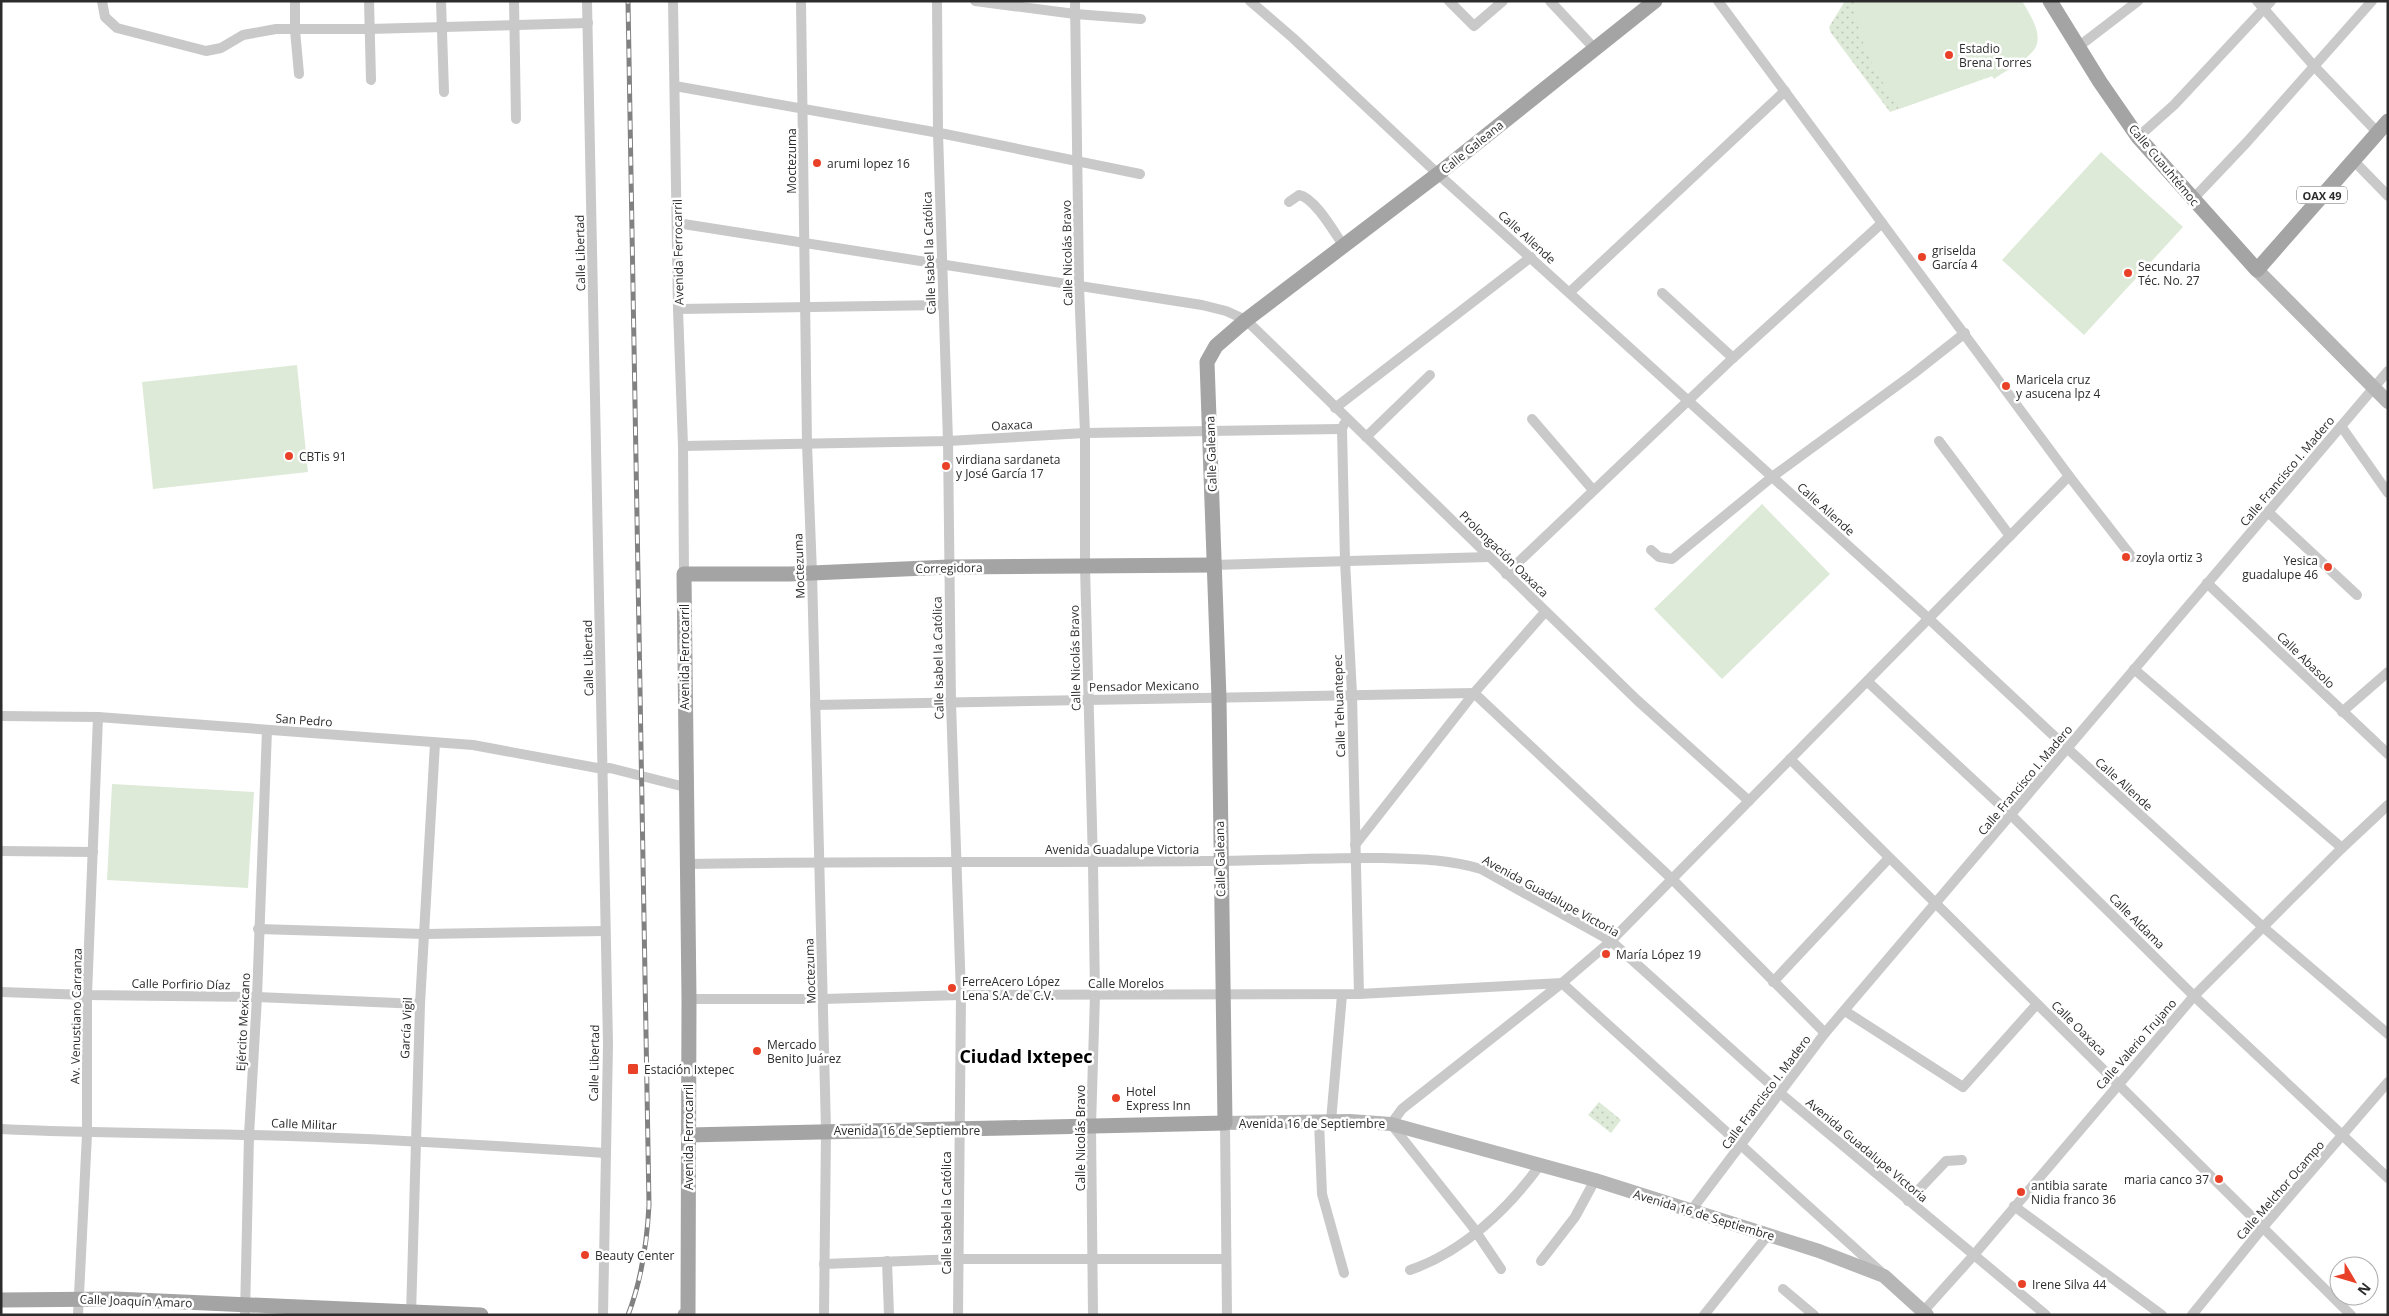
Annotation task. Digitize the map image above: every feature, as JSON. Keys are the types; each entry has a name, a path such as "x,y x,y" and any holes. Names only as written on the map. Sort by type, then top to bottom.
{"main road":[{"name":"Calle Galeana","path":"1225,1123 1218,698 1208,362 1216,346 1246,320 1438,174 1654,1"},
{"name":"Calle Cuauhtémoc","path":"2050,1 2138,137 2192,200 2257,270"},
{"name":"OAX 49","path":"2257,270 2388,121"},
{"name":"Corregidora","path":"684,574 812,574 949,567 1214,566"},
{"name":"Avenida Ferrocarril","path":"684,574 689,999 687,1314"},
{"name":"Avenida 16 de Septiembre","path":"688,1135 826,1130 959,1130 1225,1123"},
{"name":"Calle Joaquín Amaro","path":"1,1300 78,1307 481,1315"}],"street":[{"path":"102,1 105,18 117,28 206,51 221,48 243,35 256,31 588,23"},
{"path":"295,1 295,30 299,74"},
{"path":"369,1 371,80"},
{"path":"441,1 444,92"},
{"path":"514,1 516,119"},
{"name":"Calle Libertad","path":"587,1 608,1044 603,1315"},
{"name":"Avenida Ferrocarril","path":"673,1 684,574"},
{"name":"Moctezuma","path":"801,1 804,108 807,444 826,1130 824,1315"},
{"name":"Calle Isabel la Católica","path":"937,1 938,133 948,441 951,703 958,862 961,995 958,1315"},
{"path":"975,1 1075,14 1142,19"},
{"name":"Calle Nicolás Bravo","path":"1075,1 1079,286 1085,433 1085,567 1095,995 1091,1126 1094,1315"},
{"name":"Calle Allende","path":"1250,1 1293,38 1438,174 1928,618 2068,750 2263,927 2388,1034"},
{"path":"1449,1 1474,26 1504,1"},
{"path":"1550,1 1594,48"},
{"path":"1718,1 1965,332 2069,476 2132,557"},
{"path":"2078,47 2138,1"},
{"path":"2192,200 2247,142 2372,1"},
{"path":"2138,137 2174,105 2264,4 2314,66 2377,132"},
{"path":"675,86 938,133 1140,174"},
{"path":"1570,292 1785,91"},
{"path":"2353,160 2388,196"},
{"path":"1289,202 1299,195 1305,196 1343,245"},
{"path":"677,223 804,244 943,263 1202,305 1226,311 1246,320"},
{"path":"1506,574 1733,358 1882,223"},
{"path":"1336,408 1531,257"},
{"path":"2257,270 2388,402"},
{"path":"1662,293 1733,358"},
{"path":"678,309 943,305"},
{"name":"Prolongación Oaxaca","path":"1246,320 1545,612 1749,801"},
{"path":"1651,550 1659,557 1672,559 1772,477 1913,374 1965,332"},
{"name":"Calle Francisco I. Madero","path":"1690,1212 1825,1034 2388,371"},
{"path":"1366,437 1430,375"},
{"name":"Calle Tehuantepec","path":"1346,418 1342,429 1345,561 1352,694 1359,994"},
{"path":"1532,419 1593,490"},
{"path":"2341,426 2388,493"},
{"name":"Oaxaca","path":"683,446 948,441 1085,433 1342,429"},
{"path":"1939,441 2010,536"},
{"path":"1502,1269 1477,1232 1391,1124 1402,1109 1562,983 1611,941 2069,476"},
{"path":"2268,512 2356,595"},
{"path":"1214,566 1489,557"},
{"name":"Calle Abasolo","path":"2207,583 2388,754"},
{"path":"1355,846 1474,693 1545,612"},
{"path":"2134,669 2342,848"},
{"path":"2342,712 2388,672"},
{"name":"Calle Aldama","path":"1868,682 2011,815 2194,996 2342,1137 2388,1178"},
{"path":"1474,693 1672,879 1825,1034"},
{"name":"Pensador Mexicano","path":"815,705 1474,693"},
{"name":"San Pedro","path":"1,716 98,717 472,745 603,769 610,768 685,786"},
{"name":"Av. Venustiano Carranza","path":"78,1307 87,1134 88,995 98,717"},
{"name":"Ejército Mexicano","path":"245,1310 250,1135 267,730"},
{"name":"García Vigil","path":"411,1314 414,1141 435,743"},
{"name":"Calle Oaxaca","path":"1790,759 1935,904 2264,1226 2351,1315"},
{"name":"Calle Valerio Trujano","path":"1923,1313 2194,996 2342,848 2388,805"},
{"path":"1,851 93,852"},
{"name":"Avenida Guadalupe Victoria","path":"686,864 819,861 1093,863 1355,858 1437,860 1458,862 1481,869 1611,941 1780,1093 2046,1315"},
{"path":"1773,982 1889,858"},
{"path":"258,928 425,934 605,932"},
{"path":"1562,983 1884,1276"},
{"name":"Calle Morelos","path":"689,999 823,999 961,995 1342,995 1562,983"},
{"name":"Calle Porfirio Díaz","path":"1,992 257,997 420,1004"},
{"path":"1342,995 1325,1122 1322,1194 1344,1273"},
{"path":"1845,1011 1963,1087 2037,1004"},
{"name":"Calle Melchor Ocampo","path":"2192,1315 2264,1226 2388,1082"},
{"name":"Avenida 16 de Septiembre","path":"1225,1123 1325,1122 1391,1124 1595,1180 1690,1212 1768,1235 1884,1276 1923,1313"},
{"path":"1225,1123 1227,1315"},
{"name":"Calle Militar","path":"1,1129 87,1134 250,1135 414,1141 605,1153"},
{"path":"1908,1201 1946,1161 1962,1160"},
{"path":"1410,1270 1436,1259 1477,1232 1531,1177 1540,1165"},
{"path":"1541,1260 1575,1217 1595,1180"},
{"path":"2014,1206 2162,1315"},
{"path":"1704,1315 1768,1235"},
{"path":"824,1264 958,1259 1226,1259"},
{"path":"887,1261 889,1315"},
{"path":"1783,1290 1814,1315"}],"green space":[{"name":"Estadio Brena Torres","path":"1845,1 1956,1 1992,76 1890,112 1831,33 1829,27"},
{"name":"Estadio Brena Torres","path":"1855,1 2022,1 2031,17 2038,40 2035,48 2029,55 1994,79 1992,76 1899,109 1876,71 1864,44 1856,16"},
{"path":"2101,152 2183,227 2084,335 2002,260"},
{"path":"297,365 308,472 153,489 142,382"},
{"path":"1762,504 1830,574 1722,679 1654,609"},
{"path":"112,784 254,792 248,888 107,880"},
{"path":"1599,1102 1621,1120 1611,1133 1588,1115"}],"railway":[{"path":"628,1 649,1205 643,1261 628,1315"}],"place":[{"name":"Estadio Brena Torres","path":"1949,55"},
{"name":"arumi lopez 16","path":"817,163"},
{"name":"griselda García 4","path":"1922,257"},
{"name":"Secundaria Téc. No. 27","path":"2128,273"},
{"name":"Maricela cruz y asucena lpz 4","path":"2006,386"},
{"name":"CBTis 91","path":"289,456"},
{"name":"virdiana sardaneta y José García 17","path":"946,466"},
{"name":"zoyla ortiz 3","path":"2126,557"},
{"name":"Yesica guadalupe 46","path":"2328,567"},
{"name":"María López 19","path":"1606,954"},
{"name":"FerreAcero López Lena S.A. de C.V.","path":"952,988"},
{"name":"Mercado Benito Juárez","path":"757,1051"},
{"name":"Estación Ixtepec","path":"633,1069"},
{"name":"Hotel Express Inn","path":"1116,1098"},
{"name":"maria canco 37","path":"2219,1179"},
{"name":"antibia sarate Nidia franco 36","path":"2021,1192"},
{"name":"Beauty Center","path":"585,1255"},
{"name":"Irene Silva 44","path":"2022,1284"}],"district":[{"name":"Ciudad Ixtepec","path":"1026,1056"}]}
